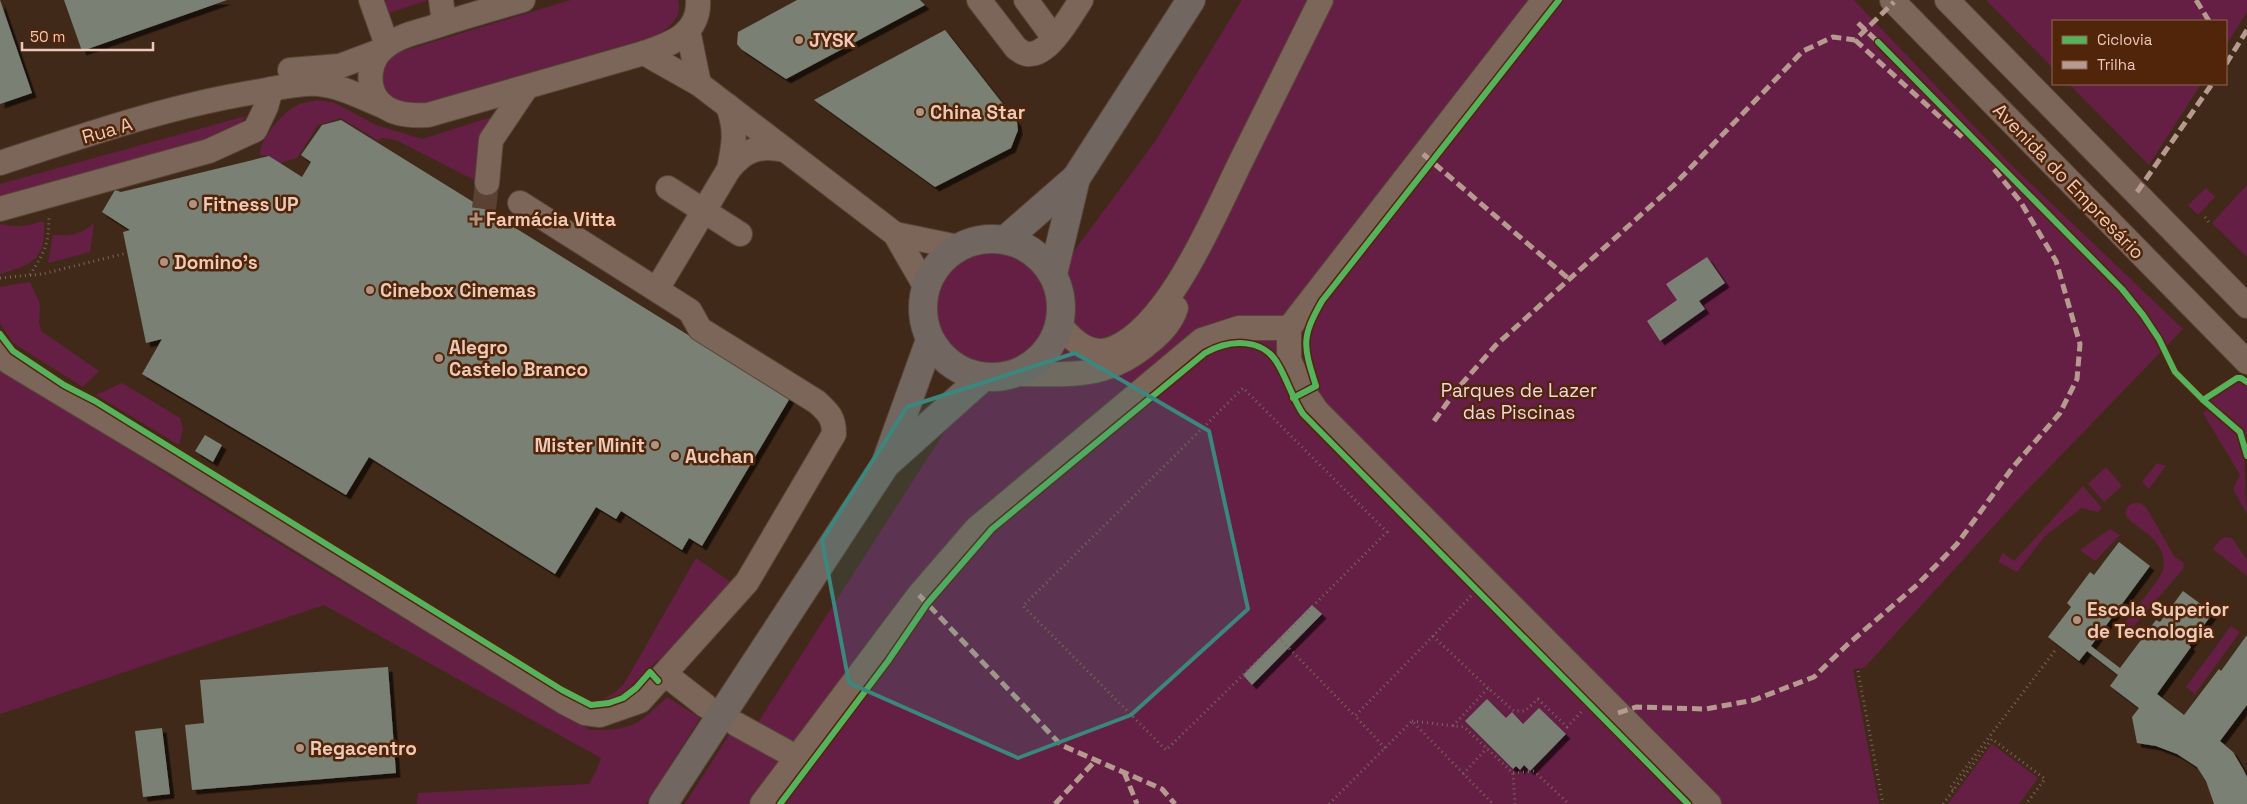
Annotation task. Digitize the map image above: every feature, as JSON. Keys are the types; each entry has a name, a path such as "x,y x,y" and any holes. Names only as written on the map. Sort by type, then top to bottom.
{"main road":[{"path":"1005,240 1076,178 1191,0"},
{"path":"1053,274 1076,178"},
{"path":"981,239 1005,240 1024,246 1040,258 1053,274 1059,290 1062,308 1060,325 1054,341 1044,355 1031,366 1016,374 999,378 983,377 966,373 952,365 939,354 930,340 924,322 922,304 926,286 933,270 944,257 958,247 981,239"},
{"path":"662,804 885,465 930,340"},
{"path":"885,465 983,377"}],"street":[{"path":"371,0 383,48 372,66 370,78 376,97 383,106"},
{"name":"Rua A","path":"214,98 245,83 297,68 340,66 383,48 443,12 523,0"},
{"path":"978,0 1016,48 1031,55 1040,51 1054,38 1081,0"},
{"path":"1026,0 1054,38"},
{"path":"1060,325 1076,344 1094,351 1112,349 1130,339 1155,316 1185,272 1321,0"},
{"path":"1544,0 1289,328 1289,360 1304,392 1316,411 1708,804"},
{"name":"Avenida do Empresário","path":"1947,0 2247,306"},
{"name":"Avenida do Empresário","path":"1894,1 2247,360"},
{"path":"699,12 699,84"},
{"name":"Rua A","path":"0,163 66,141 214,98 298,84 320,84 337,88 396,113 410,116 428,115 526,88 667,45 699,12"},
{"path":"644,53 699,84 895,234 926,286"},
{"path":"487,183 491,140 526,88"},
{"path":"0,209 209,151 254,130 266,106 271,89"},
{"path":"728,106 734,123 735,137 730,169"},
{"path":"657,290 730,169 740,156 753,150 770,148 785,150"},
{"path":"668,188 740,234"},
{"path":"0,352 9,362 329,547 564,702 585,713 600,715 640,701 747,582 834,434 834,422 832,415 817,402 700,329 690,311 520,202"},
{"path":"895,234 958,247"},
{"path":"1016,374 1077,374 1104,370 1134,356 1158,335 1175,312 1185,272"},
{"path":"762,804 918,595 976,529 1202,340 1239,328 1289,328"},
{"path":"665,674 706,706"},
{"path":"736,724 796,757"}],"path":[{"path":"30,276 43,254 49,239 49,195"},
{"path":"2204,218 2216,230"},
{"path":"0,278 42,274 127,253"},
{"path":"1244,388 1387,532 1280,639 1166,750 1023,606 1244,388"},
{"path":"1474,588 1480,595"},
{"path":"1355,716 1471,596"},
{"path":"1433,636 1514,711 1525,711 1538,699 1567,727 1583,710"},
{"path":"1280,639 1385,748"},
{"path":"1953,790 1950,788 2057,648"},
{"path":"1858,671 1883,804"},
{"path":"1453,726 1488,688"},
{"path":"1412,721 1464,727 1513,773 1515,804"},
{"path":"1329,804 1412,721"},
{"path":"1412,721 1493,804"},
{"path":"1943,804 1992,739 2045,779 2026,804"},
{"path":"1463,774 1487,748"},
{"path":"1513,773 1534,771 1569,804"}],"highlighted area":[{"path":"1075,353 1209,431 1248,609 1131,715 1018,758 849,683 822,540 907,407"}],"green space":[{"path":"386,0 428,0 383,15"},
{"path":"571,0 678,0 679,12 674,21 656,36 416,105 395,102 384,90 379,76 383,64 396,53"},
{"name":"Parques de Lazer das Piscinas","path":"1242,0 1854,0 2008,162 2183,329 2013,505 1864,668 1853,669 1879,804 685,804 736,724 750,735 986,367 968,362 958,356 949,348 937,328 934,316 936,292 940,281 948,269 971,255 984,252 998,252 1024,261 1035,270 1046,289 1154,143"},
{"path":"1986,0 2247,0 2247,12 2227,43 2227,20 2052,20 2052,67"},
{"path":"2070,85 2200,85 2149,165"},
{"path":"316,100 333,102 376,125 422,139 501,114 482,184 396,140 383,138 377,140 341,118 318,125 297,158 280,163 269,156 260,155 267,135 283,115 296,106"},
{"path":"246,116 236,130 211,141 0,197 0,184"},
{"path":"2247,185 2247,257 2212,223"},
{"path":"2206,188 2215,197 2198,215 2188,205"},
{"path":"44,222 44,234 39,252 35,258 21,267 0,274 0,224 20,226"},
{"path":"94,223 90,252 48,263 53,235 75,234 85,230"},
{"path":"30,282 40,304 39,322 41,331 99,371 83,387 13,343 0,323 0,287"},
{"path":"0,365 219,506 590,730 616,729 633,724 641,720 667,697 700,718 646,804 417,804 418,793 589,784 601,758 324,605 0,714"},
{"path":"2240,381 2247,386 2247,443 2242,428 2208,400"},
{"path":"122,383 180,418 183,429 179,445 96,395"},
{"path":"2207,410 2239,436 2244,452 2247,514 2233,489 2240,475 2203,413"},
{"path":"2157,463 2166,466 2149,489 2142,482"},
{"path":"2106,467 2122,486 2104,502 2088,484"},
{"path":"2083,486 2102,508 2098,512 2081,508 2044,537 2017,572 1998,562 2003,553 2014,561"},
{"path":"2140,503 2146,507 2174,556 2184,563 2183,569 2127,634 2124,634 2120,630 2157,581 2164,566 2162,553 2156,542 2125,514 2128,506"},
{"path":"2110,529 2120,535 2095,561 2080,550"},
{"path":"2225,537 2232,538 2247,560 2247,576 2213,549"},
{"path":"696,558 735,585 664,663 658,660 621,696 601,700 614,693 624,684"},
{"path":"2231,626 2240,632 2195,694 2186,687"},
{"path":"1992,744 2038,778 2019,804 1948,804"}],"building":[{"path":"0,0 32,93 0,104"},
{"path":"64,0 227,0 82,51"},
{"name":"JYSK","path":"797,0 920,0 925,5 786,79 741,49 737,44 738,32"},
{"name":"China Star","path":"945,30 1017,122 1018,130 1011,148 935,187 814,100"},
{"name":"Alegro Castelo Branco","path":"341,120 790,398 702,546 689,538 682,550 621,511 616,519 596,507 555,574 369,457 346,495 142,374 162,339 146,343 123,232 130,230 102,212 115,190 121,192 269,156 302,177 311,162 301,155 322,125"},
{"path":"1707,257 1725,283 1699,301 1705,309 1660,341 1647,321 1677,300 1666,284"},
{"path":"205,435 222,445 213,462 195,451"},
{"path":"2119,542 2150,566 2091,646 2120,668 2156,620 2160,622 2183,591 2213,613 2189,645 2191,647 2157,694 2184,715 2219,669 2221,671 2247,635 2247,705 2220,741 2233,752 2247,777 2247,804 2214,804 2206,781 2197,767 2177,754 2156,746 2137,743 2132,717 2139,708 2110,686 2118,675 2087,651 2079,661 2048,637 2071,607 2067,603 2090,572 2094,575"},
{"path":"1312,605 1322,614 1252,685 1243,675"},
{"name":"Regacentro","path":"388,667 396,773 192,790 185,725 204,723 200,680"},
{"path":"1487,699 1506,718 1512,712 1523,724 1539,708 1566,734 1530,771 1524,765 1520,770 1516,766 1513,769 1465,721"},
{"path":"162,728 170,794 143,797 135,731"}],"tunnel":[{"path":"484,209 487,183"}],"marked path":[{"path":"2196,0 2208,20"},
{"path":"1434,421 1458,388 1496,345 1673,186 1803,51 1833,37 1855,40 1894,2"},
{"path":"1858,23 1878,42"},
{"path":"2227,62 2247,30"},
{"path":"1855,40 1962,137"},
{"path":"2137,192 2211,85"},
{"path":"1423,154 1569,279"},
{"path":"1618,713 1636,707 1706,709 1754,700 1814,677 1847,645 1917,585 1957,544 2013,467 2060,413 2077,379 2080,344 2056,261 2020,201 1994,169"},
{"path":"919,595 1061,745 1162,789 1175,804"},
{"path":"1055,804 1096,760"},
{"path":"1124,772 1137,804"}],"cycle path":[{"path":"1293,398 1316,386 1306,342 1310,324 1322,301 1559,0"},
{"path":"1878,42 2122,289 2159,339 2175,372 2203,400 2237,378 2247,382"},
{"path":"0,334 13,351 64,385 95,401 562,690 591,705 609,703 623,698 636,688 650,672 658,681"},
{"path":"780,804 888,661 927,604 992,529 1205,353 1215,348 1235,343 1256,345 1273,357 1303,414 1688,804"},
{"path":"2203,400 2240,432 2247,456"}],"place":[{"name":"JYSK","path":"799,40"},
{"name":"China Star","path":"920,112"},
{"name":"Fitness UP","path":"193,204"},
{"name":"Farmácia Vitta","path":"476,219"},
{"name":"Domino's","path":"164,262"},
{"name":"Cinebox Cinemas","path":"370,290"},
{"name":"Alegro Castelo Branco","path":"439,358"},
{"name":"Mister Minit","path":"655,445"},
{"name":"Auchan","path":"675,456"},
{"name":"Escola Superior de Tecnologia","path":"2077,620"},
{"name":"Regacentro","path":"300,748"}]}
